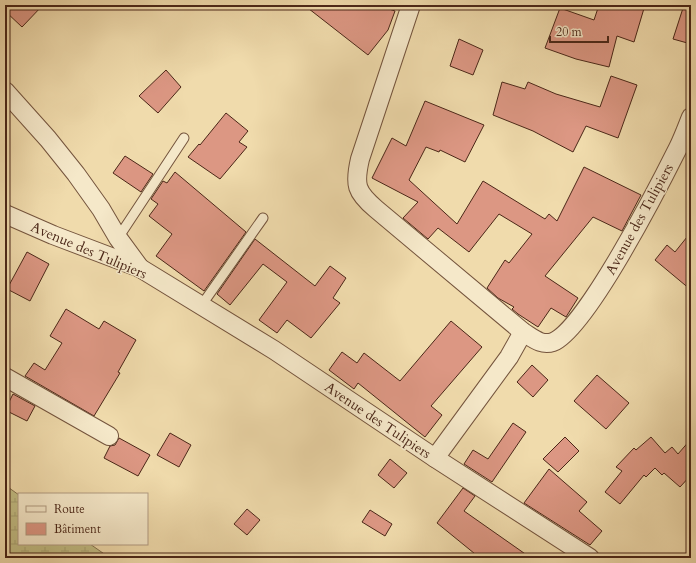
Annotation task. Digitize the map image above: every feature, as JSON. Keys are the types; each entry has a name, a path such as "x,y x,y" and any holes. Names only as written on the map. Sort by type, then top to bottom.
{"street":[{"path":"411,5 360,159 357,172 359,191 364,199 523,332"},
{"path":"5,91 48,139 76,174 101,209 118,238 140,268"},
{"name":"Avenue des Tulipiers","path":"5,214 82,247 140,268 274,350 435,458 509,357 523,332 540,343 547,343 559,339 576,322 602,284 630,237 679,146 691,117"},
{"path":"5,377 109,436"},
{"path":"435,458 590,558"}],"lane":[{"path":"118,238 184,138"},
{"path":"202,306 263,218"}],"green space":[{"path":"5,485 18,494 18,545 91,545 110,558 5,558"}],"building":[{"path":"5,5 43,5 22,27 5,11"},
{"path":"304,5 390,5 389,9 395,11 388,30 368,55"},
{"path":"599,5 645,5 634,42 617,36 609,67 576,59 545,48 560,8 594,20"},
{"path":"684,5 691,5 691,44 673,39"},
{"path":"459,39 483,50 473,75 450,66"},
{"path":"166,70 181,87 158,113 139,96"},
{"path":"611,76 637,85 618,138 586,126 573,152 533,131 493,115 502,82 525,89 528,82 556,94 600,107"},
{"path":"425,101 484,125 465,162 440,150 439,152 426,147 409,180 457,224 483,181 545,219 549,214 557,221 584,167 641,195 622,231 593,217 545,276 578,298 566,317 551,308 538,327 518,314 512,309 514,307 498,298 487,288 505,260 509,263 532,234 499,214 469,252 438,228 428,239 403,218 418,202 372,178 392,138 406,146"},
{"path":"226,113 248,131 239,142 247,147 220,179 188,157 199,144 200,145"},
{"path":"125,156 153,174 141,192 113,173"},
{"path":"175,172 246,232 204,291 156,256 172,234 149,216 158,204 151,199 163,181 167,183"},
{"path":"691,232 691,290 655,260 667,245 675,252"},
{"path":"255,239 315,286 330,266 346,278 333,298 340,303 311,338 287,320 277,333 259,320 287,282 263,264 230,305 217,294"},
{"path":"27,252 49,264 30,301 7,289"},
{"path":"66,309 99,329 104,321 136,340 118,372 120,373 94,416 25,376 34,363 45,370 62,343 50,336"},
{"path":"451,321 482,347 431,406 442,415 425,437 358,383 354,389 329,370 342,352 357,363 364,353 400,381"},
{"path":"532,365 548,380 533,397 517,382"},
{"path":"597,375 629,403 606,429 574,401"},
{"path":"13,394 35,406 27,421 5,410"},
{"path":"513,423 526,432 492,482 464,464 473,450 488,459"},
{"path":"170,433 191,445 179,467 157,455"},
{"path":"565,437 579,451 558,472 543,459"},
{"path":"651,437 665,453 672,447 678,454 691,439 691,475 680,487 664,473 662,475 655,468 646,477 644,475 620,504 605,492 622,471 616,467 634,448 636,450"},
{"path":"119,438 150,455 138,476 104,458 110,446 115,445"},
{"path":"390,459 407,473 394,488 378,475"},
{"path":"549,469 587,502 579,511 602,531 590,545 524,503"},
{"path":"463,488 475,496 464,511 531,558 480,558 437,523"},
{"path":"247,509 260,520 247,535 234,524"},
{"path":"370,510 392,524 385,536 362,522"}]}
